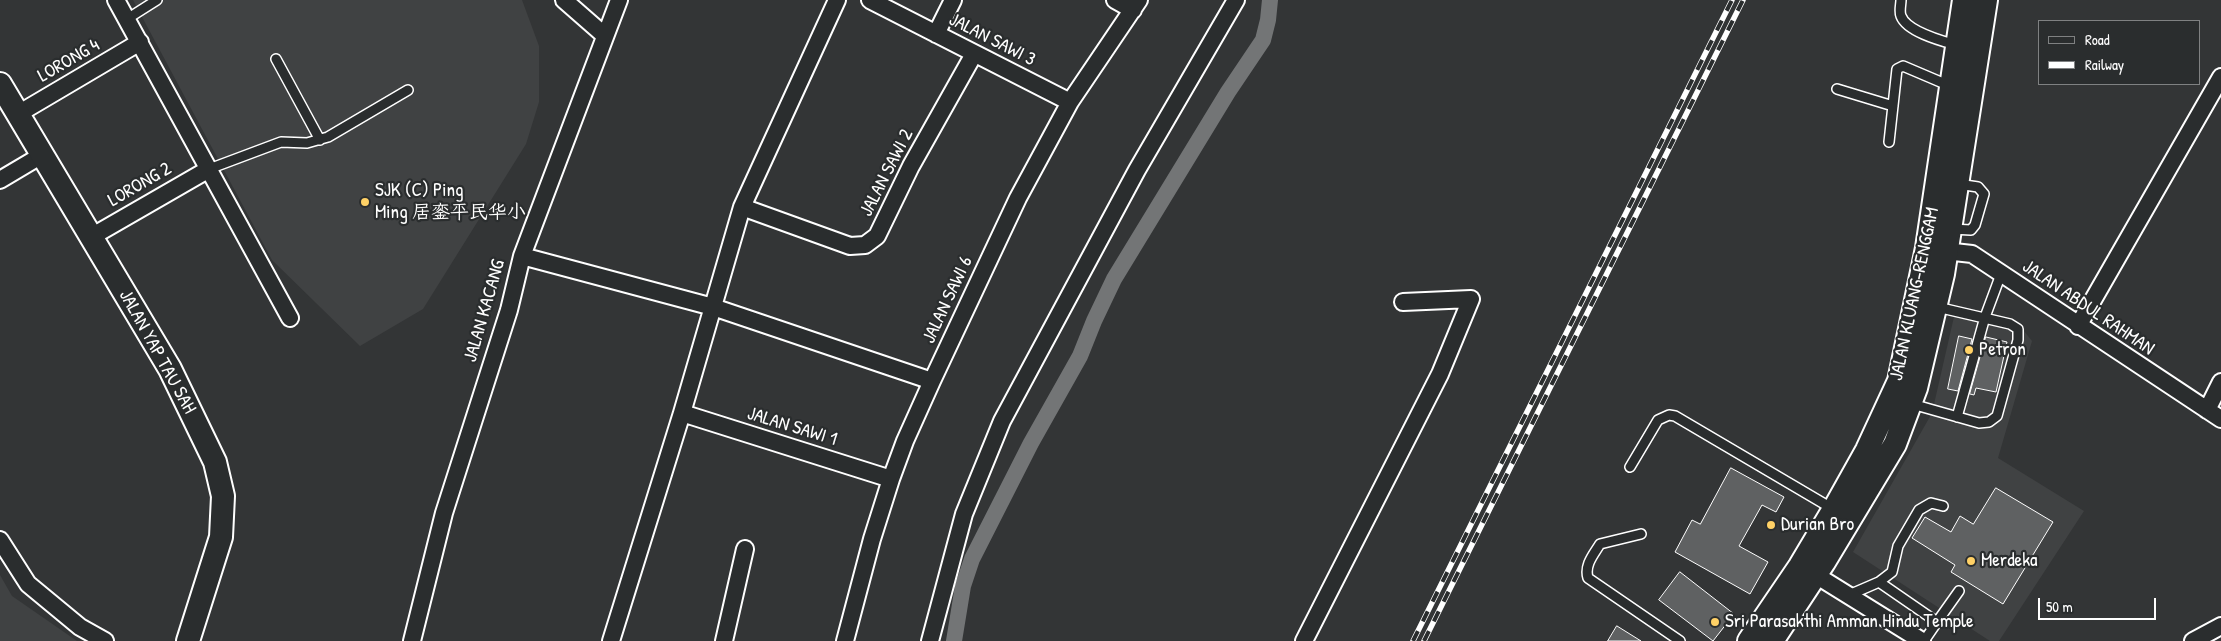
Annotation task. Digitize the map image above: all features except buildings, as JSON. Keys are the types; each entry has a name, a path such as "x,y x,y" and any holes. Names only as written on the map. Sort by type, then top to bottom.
{"main road":[{"name":"JALAN KLUANG-RENGGAM","path":"1772,641 1808,570 1834,509 1867,450 1899,381 1937,250 1951,229 1958,184 1968,48 1964,0"},
{"name":"JALAN KLUANG-RENGGAM","path":"1749,641 1808,570 1896,444 1911,404 1937,307 1937,250 1950,86 1968,48 1986,0"},
{"name":"JALAN YAP TAU SAH","path":"0,84 170,369 215,462 223,496 221,537 188,641"}],"street":[{"path":"116,0 290,318"},
{"path":"564,0 604,35"},
{"name":"JALAN KACANG","path":"412,641 444,513 509,310 522,256 604,35 619,0"},
{"path":"611,641 682,413 742,207 837,0"},
{"name":"JALAN SAWI 3","path":"870,0 1070,102"},
{"path":"936,34 953,0"},
{"path":"1115,0 1136,5"},
{"path":"930,641 964,514 1002,421 1136,170 1236,0"},
{"name":"JALAN SAWI 6","path":"845,641 872,539 891,479 905,441 932,381 1018,198 1070,102 1136,5"},
{"name":"LORONG 4","path":"18,114 140,42"},
{"name":"JALAN SAWI 2","path":"742,207 850,246 866,245 877,236 911,166 974,54"},
{"path":"2078,326 2221,77"},
{"path":"0,180 42,155"},
{"name":"LORONG 2","path":"91,236 209,168"},
{"name":"JALAN ABDUL RAHMAN","path":"1937,250 1972,254 2221,419"},
{"path":"522,256 713,307 932,381"},
{"path":"1304,641 1440,374 1471,299 1403,302"},
{"path":"2207,410 2221,382"},
{"name":"JALAN SAWI 1","path":"682,413 891,479"},
{"path":"0,540 28,584 80,627 105,641"},
{"path":"724,641 746,548"},
{"path":"1808,570 1923,641"},
{"path":"2193,641 2221,626"}],"lane":[{"path":"127,19 157,0"},
{"path":"1901,0 1900,15 1904,21 1931,38 1968,48"},
{"path":"276,60 320,140"},
{"path":"1889,142 1897,69 1900,66 1950,86"},
{"path":"1837,89 1893,106"},
{"path":"209,168 281,142 308,143 328,138 408,90"},
{"path":"1957,417 1985,317 2001,274"},
{"path":"1911,404 1979,423 1989,422 1997,416 2016,349 2018,329 2010,324 1937,307"},
{"path":"1630,467 1658,420 1669,415 1675,416 1834,509"},
{"path":"1850,595 1879,582 1892,572 1898,546 1919,510 1931,503 1943,506"},
{"path":"1642,534 1600,544 1590,559 1586,572 1588,578 1680,641"},
{"path":"1879,582 1937,622"},
{"path":"1923,641 1959,590"}],"shaded area":[{"name":"SJK (C) Ping Ming 居銮平民华小","path":"133,0 522,0 539,46 539,102 526,144 423,309 360,346 272,260"},
{"path":"1956,308 2009,319 2020,326 2032,341 1998,458 2084,511 1999,641 1990,641 1853,552 1932,413"},
{"path":"0,575 12,596 77,641 0,641"}],"waterway":[{"path":"954,641 963,586 972,559 1031,443 1080,356 1114,279 1228,92 1263,40 1270,0"}],"railway":[{"path":"1413,641 1732,0"},
{"path":"1424,641 1743,0"}],"place":[{"name":"SJK (C) Ping Ming 居銮平民华小","path":"365,202"},
{"name":"Petron","path":"1969,350"},
{"name":"Durian Bro","path":"1771,525"},
{"name":"Merdeka","path":"1971,561"},
{"name":"Sri Parasakthi Amman Hindu Temple","path":"1715,622"}]}
